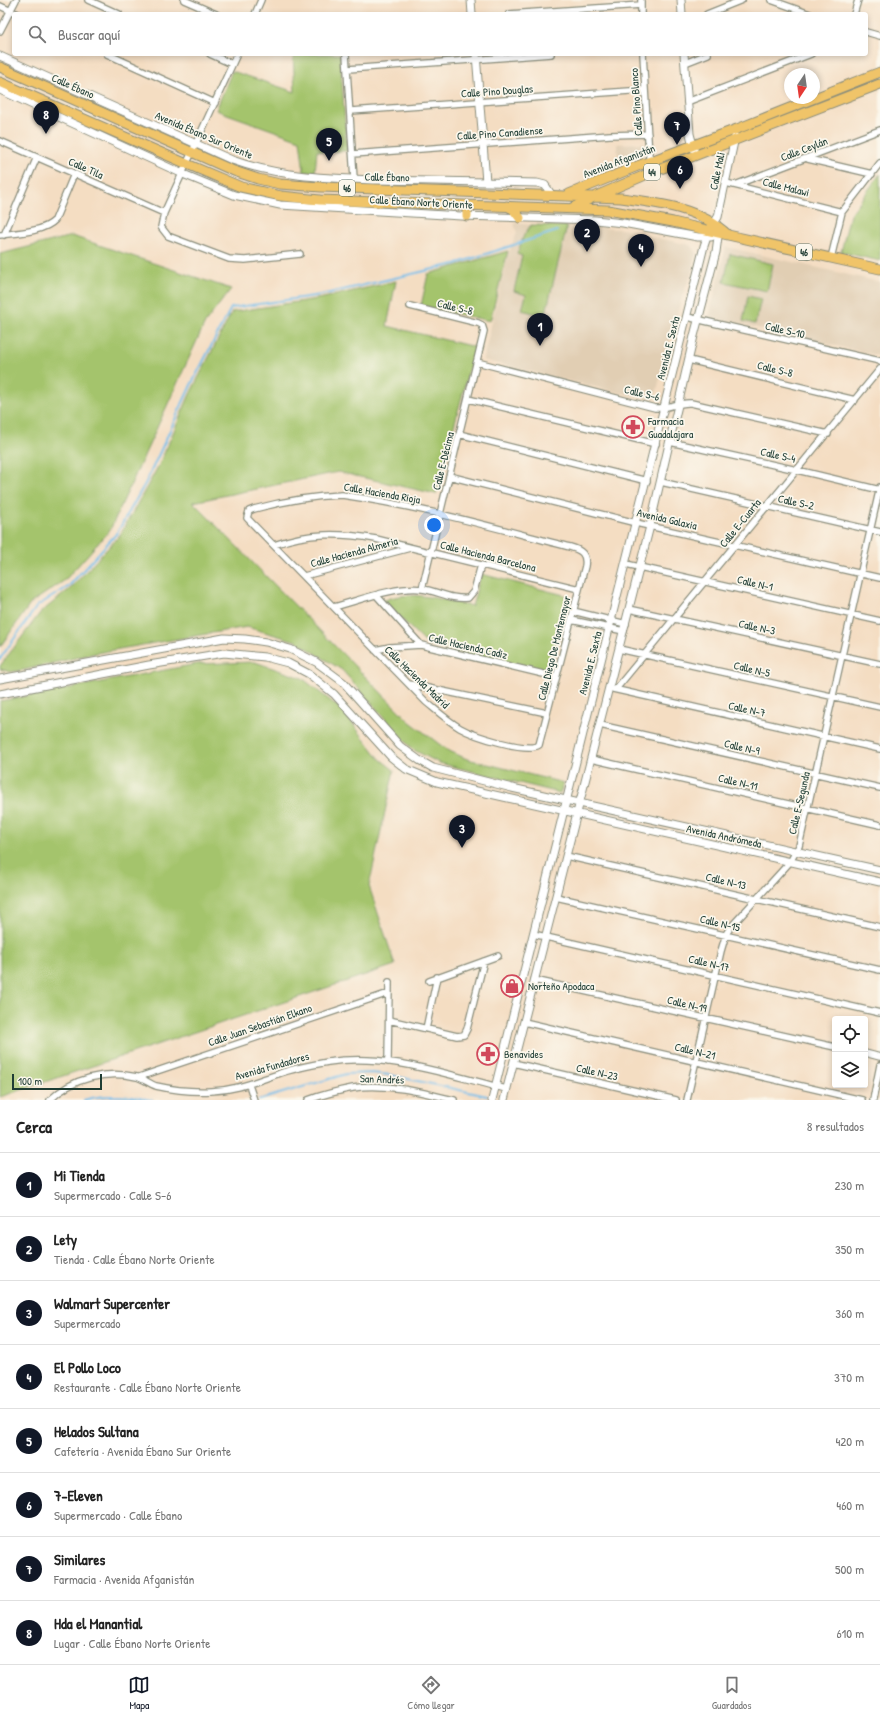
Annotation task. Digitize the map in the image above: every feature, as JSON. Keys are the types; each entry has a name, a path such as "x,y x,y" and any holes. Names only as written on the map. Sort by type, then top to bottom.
{"main road":[{"name":"Calle Ébano","path":"0,67 234,171 280,184 321,187 414,185 626,199 664,205 688,211 716,229"},
{"name":"Avenida Afganistán","path":"568,195 880,72"},
{"name":"46","path":"0,82 187,164 242,186 281,196 320,200 608,210 716,229 880,269"},
{"name":"Avenida Afganistán","path":"571,208 594,196 650,173 880,84"},
{"path":"467,205 467,216"},
{"path":"507,206 513,209 520,218"}],"street":[{"path":"0,31 16,0"},
{"path":"88,0 115,12"},
{"path":"184,0 211,12"},
{"path":"256,12 261,0"},
{"path":"471,0 472,12"},
{"path":"681,0 682,12"},
{"path":"712,12 742,0"},
{"path":"771,0 804,12"},
{"path":"855,12 858,0"},
{"path":"533,12 641,3"},
{"path":"0,6 14,12"},
{"path":"868,33 880,36"},
{"name":"Avenida Ébano Sur Oriente","path":"0,56 232,160 262,170 280,174 414,185 486,182 542,184 547,187 551,194"},
{"path":"111,56 215,103"},
{"path":"214,56 232,64"},
{"path":"236,56 164,213 161,227 168,236 229,259 245,260 300,254"},
{"path":"346,56 351,111 354,179"},
{"path":"348,69 501,56"},
{"name":"Calle Pino Blanco","path":"643,56 650,173"},
{"path":"684,56 687,102 695,155"},
{"path":"685,63 703,56"},
{"path":"687,102 806,56"},
{"path":"476,57 486,182"},
{"name":"Calle Ébano Norte Oriente","path":"0,90 183,174 234,194 280,205 716,229"},
{"name":"Calle Pino Douglas","path":"351,111 644,90"},
{"name":"Calle Mali","path":"716,229 737,129"},
{"name":"Calle Ceylán","path":"736,185 808,159 880,130"},
{"name":"Calle Pino Canadiense","path":"353,154 648,134"},
{"name":"Calle Tila","path":"0,141 164,213"},
{"path":"2,235 37,157"},
{"path":"808,159 872,174"},
{"path":"831,258 842,212 880,163"},
{"path":"2,235 41,228 52,224 74,174"},
{"name":"Calle Malawi","path":"726,183 842,212"},
{"name":"Avenida E. Sexta","path":"492,1100 687,317 716,229"},
{"name":"Avenida E. Sexta","path":"504,1100 576,815 600,725 613,689 629,609 680,403 716,229"},
{"name":"Calle S-8","path":"410,306 478,323 484,328 483,337"},
{"name":"Calle S-10","path":"687,317 880,361"},
{"name":"Calle E-Décima","path":"422,589 483,337"},
{"name":"Calle S-8","path":"689,360 855,400"},
{"name":"Calle S-6","path":"477,362 655,408 664,408 680,403 691,403 828,434"},
{"name":"Calle E-Cuarta","path":"613,689 828,434 880,369"},
{"path":"468,399 656,444"},
{"path":"459,434 647,481"},
{"name":"Calle S-4","path":"670,442 880,489"},
{"name":"Avenida Galaxia","path":"450,476 636,523 880,578"},
{"name":"Calle S-2","path":"661,482 880,532"},
{"name":"Calle E-Segunda","path":"687,1100 715,974 726,934 790,862 801,839 880,489"},
{"name":"Calle Hacienda Rioja","path":"334,607 249,522 247,518 249,511 293,499 319,496 342,496 368,499 440,514 570,547 582,552 585,556 585,561"},
{"name":"Calle Hacienda Barcelona","path":"274,546 301,537 323,534 349,534 376,539 579,589"},
{"name":"Calle Hacienda Almeria","path":"304,576 410,548"},
{"name":"Calle Diego De Montemayor","path":"541,739 585,561"},
{"name":"Calle N-1","path":"626,564 880,621"},
{"path":"334,607 395,591 422,589 455,598 468,598 474,591 481,565"},
{"path":"377,596 421,645"},
{"name":"Calle Hacienda Madrid","path":"334,607 408,684 446,719 462,729 493,740 521,747 536,747 539,745 541,739"},
{"name":"Calle N-3","path":"629,609 880,664"},
{"path":"573,611 612,620 625,628"},
{"path":"571,620 610,628 625,628"},
{"name":"Avenida Andrómeda","path":"0,679 224,638 266,642 290,649 316,662 343,682 400,746 418,760 433,768 580,803 880,870"},
{"name":"Calle Hacienda Cadiz","path":"376,650 390,647 421,645 556,677"},
{"name":"Calle N-5","path":"620,649 880,708"},
{"name":"Avenida Andrómeda","path":"0,694 149,665 224,653 265,657 288,664 309,674 334,694 391,757 406,769 437,782 576,815 880,882"},
{"path":"408,684 548,713"},
{"name":"Calle N-7","path":"613,689 880,749"},
{"name":"Calle N-9","path":"600,725 880,788"},
{"name":"Calle N-11","path":"591,759 880,825"},
{"name":"Calle N-13","path":"566,856 880,926"},
{"name":"Calle N-15","path":"556,897 726,934 880,970"},
{"name":"Calle N-17","path":"533,934 715,974 880,1013"},
{"path":"429,980 498,956"},
{"path":"389,1020 460,1036 466,1033 484,961"},
{"path":"426,1028 437,977"},
{"name":"Calle N-19","path":"534,980 832,1046"},
{"path":"388,1062 389,982"},
{"name":"Calle Juan Sebastián Elkano","path":"139,1078 389,993"},
{"name":"Calle N-21","path":"524,1022 862,1100"},
{"path":"868,1055 880,1057"},
{"name":"Avenida Fundadores","path":"50,1100 66,1087 86,1079 109,1074 139,1078 155,1085 186,1091 211,1091 250,1085 303,1066 358,1060 388,1062 507,1088"},
{"name":"Calle N-23","path":"513,1063 676,1100"},
{"path":"873,1100 880,1065"},
{"path":"250,1085 253,1097"},
{"name":"San Andrés","path":"309,1100 354,1088 378,1087 414,1091 454,1100"}],"shaded area":[{"path":"644,143 645,156 618,157 617,144"},
{"path":"514,223 531,225 524,235 517,254 522,256 526,295 545,316 567,226 642,231 647,236 690,245 696,253 692,272 682,296 654,401 483,360 508,255 517,233"},
{"path":"726,247 880,282 880,356 709,317"}],"green space":[{"path":"293,56 340,56 347,151 317,151 315,172 304,172 300,140 216,110 232,71 295,92"},
{"path":"880,174 880,261 841,252 850,215"},
{"path":"531,225 567,226 545,316 522,310 526,295 514,291 522,256 517,254 524,235"},
{"path":"72,236 231,289 205,323 110,530 65,580 31,603 0,647 0,254"},
{"path":"508,251 490,321 421,306 428,274"},
{"path":"730,254 773,264 767,291 724,282"},
{"path":"396,281 387,326 475,347 436,494 338,472 193,502 409,721 447,750 467,759 564,783 560,793 439,763 412,749 342,670 296,641 247,627 96,653 24,670 10,672 0,669 0,666 40,613 71,588 120,535 159,465 190,394 232,312 323,298"},
{"path":"748,296 761,299 755,324 743,321"},
{"path":"481,574 568,596 549,673 428,645 383,601 393,597 416,596 472,606"},
{"path":"255,662 302,678 342,710 380,759 394,770 369,886 395,965 0,1097 0,701 197,664"}],"waterway":[{"path":"0,659 37,606 68,587 117,533 146,482 191,385 231,308 321,295 455,264 557,231"},
{"path":"259,1100 346,1074 372,1073 390,1075 487,1096"},
{"path":"84,1100 100,1096 126,1096 152,1100"}],"place":[{"name":"Hda el Manantial","path":"46,134"},
{"name":"Similares","path":"677,145"},
{"name":"Helados Sultana","path":"329,161"},
{"name":"7-Eleven","path":"680,189"},
{"name":"Lety","path":"587,252"},
{"name":"El Pollo Loco","path":"641,267"},
{"name":"Mi Tienda","path":"540,346"},
{"name":"Farmacia Guadalajara","path":"633,427"},
{"name":"Walmart Supercenter","path":"462,848"},
{"name":"Norteño Apodaca","path":"512,986"},
{"name":"Benavides","path":"488,1054"}]}
